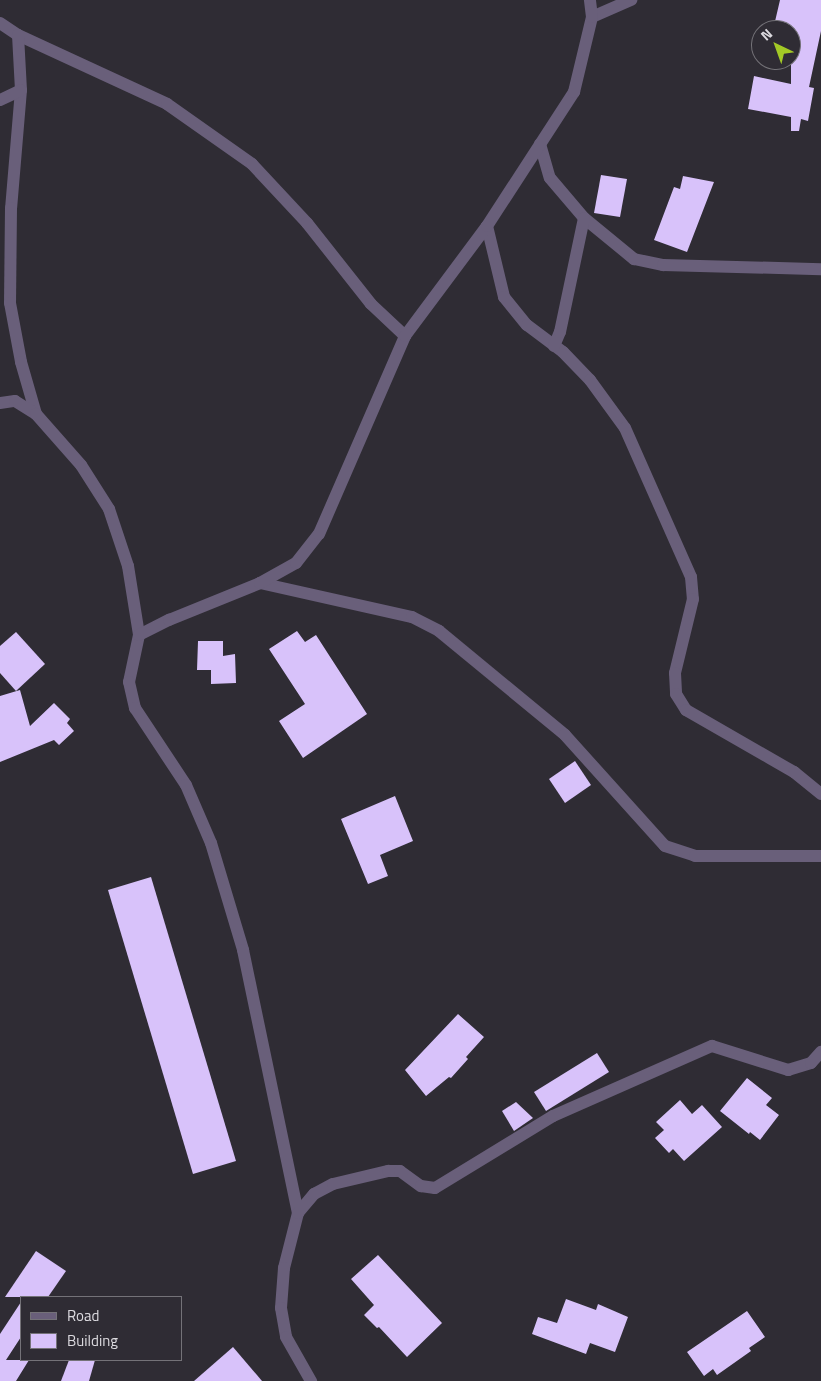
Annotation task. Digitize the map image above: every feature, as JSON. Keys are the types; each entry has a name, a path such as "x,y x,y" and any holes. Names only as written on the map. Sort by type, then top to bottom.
{"street":[{"path":"138,635 169,620 260,583 296,563 319,534 404,336 487,226 574,92 592,17 590,0"},
{"path":"592,17 631,0"},
{"path":"0,22 18,35 166,104 252,164 308,223 370,304 404,336"},
{"path":"18,35 21,90 11,208 10,303 21,362 36,414"},
{"path":"0,100 21,90"},
{"path":"540,144 550,178 584,218 634,259 663,265 821,270"},
{"path":"554,346 560,332 584,218"},
{"path":"487,226 504,297 527,325 554,346 590,380 625,428 691,577 692,599 674,673 676,694 686,710 794,772 821,794"},
{"path":"0,402 15,401 36,414 81,465 109,509 128,566 138,635 129,682 135,708 186,785 211,843 243,950 298,1213"},
{"path":"260,583 412,617 439,631 565,735 665,846 695,856 821,856"},
{"path":"311,1381 286,1337 281,1308 284,1268 298,1213 314,1194 333,1184 388,1171 400,1171 420,1186 434,1188 553,1116 712,1046 788,1070 811,1063 821,1052"}],"building":[{"path":"780,0 821,0 821,31 809,87 814,88 808,121 801,119 799,131 791,131 791,117 748,109 754,76 791,84 791,70 801,70 801,20 775,20"},
{"path":"601,175 627,179 620,217 594,213"},
{"path":"683,176 714,182 687,252 654,240 674,187 680,189"},
{"path":"297,631 305,642 316,635 367,714 303,758 279,721 305,704 269,649"},
{"path":"16,632 45,664 16,691 0,673 0,646"},
{"path":"198,641 223,641 223,656 235,654 236,683 211,684 211,670 197,670"},
{"path":"20,690 30,726 54,703 70,719 67,723 74,731 59,745 54,740 0,762 0,696"},
{"path":"575,761 591,785 565,803 549,779"},
{"path":"395,796 413,841 380,855 388,876 368,884 341,819"},
{"path":"151,877 236,1161 193,1174 108,890"},
{"path":"458,1014 484,1037 451,1078 449,1077 426,1096 405,1070"},
{"path":"597,1053 609,1072 546,1111 534,1092"},
{"path":"747,1078 772,1098 766,1105 779,1115 760,1140 750,1132 749,1134 720,1111"},
{"path":"680,1100 692,1114 702,1105 722,1127 684,1161 673,1149 669,1153 655,1138 664,1130 656,1122"},
{"path":"516,1102 533,1118 514,1131 502,1111"},
{"path":"36,1251 66,1271 49,1296 5,1297"},
{"path":"378,1255 442,1323 407,1357 379,1327 377,1328 364,1315 374,1305 351,1279"},
{"path":"566,1299 596,1310 598,1304 628,1317 615,1352 590,1343 586,1354 532,1334 538,1317 557,1323"},
{"path":"20,1304 20,1339 6,1360 28,1361 16,1381 0,1381 0,1334"},
{"path":"747,1311 765,1337 749,1348 751,1351 717,1375 713,1369 704,1376 687,1352"},
{"path":"233,1347 262,1381 194,1381"},
{"path":"69,1361 95,1361 89,1381 61,1381"}]}
